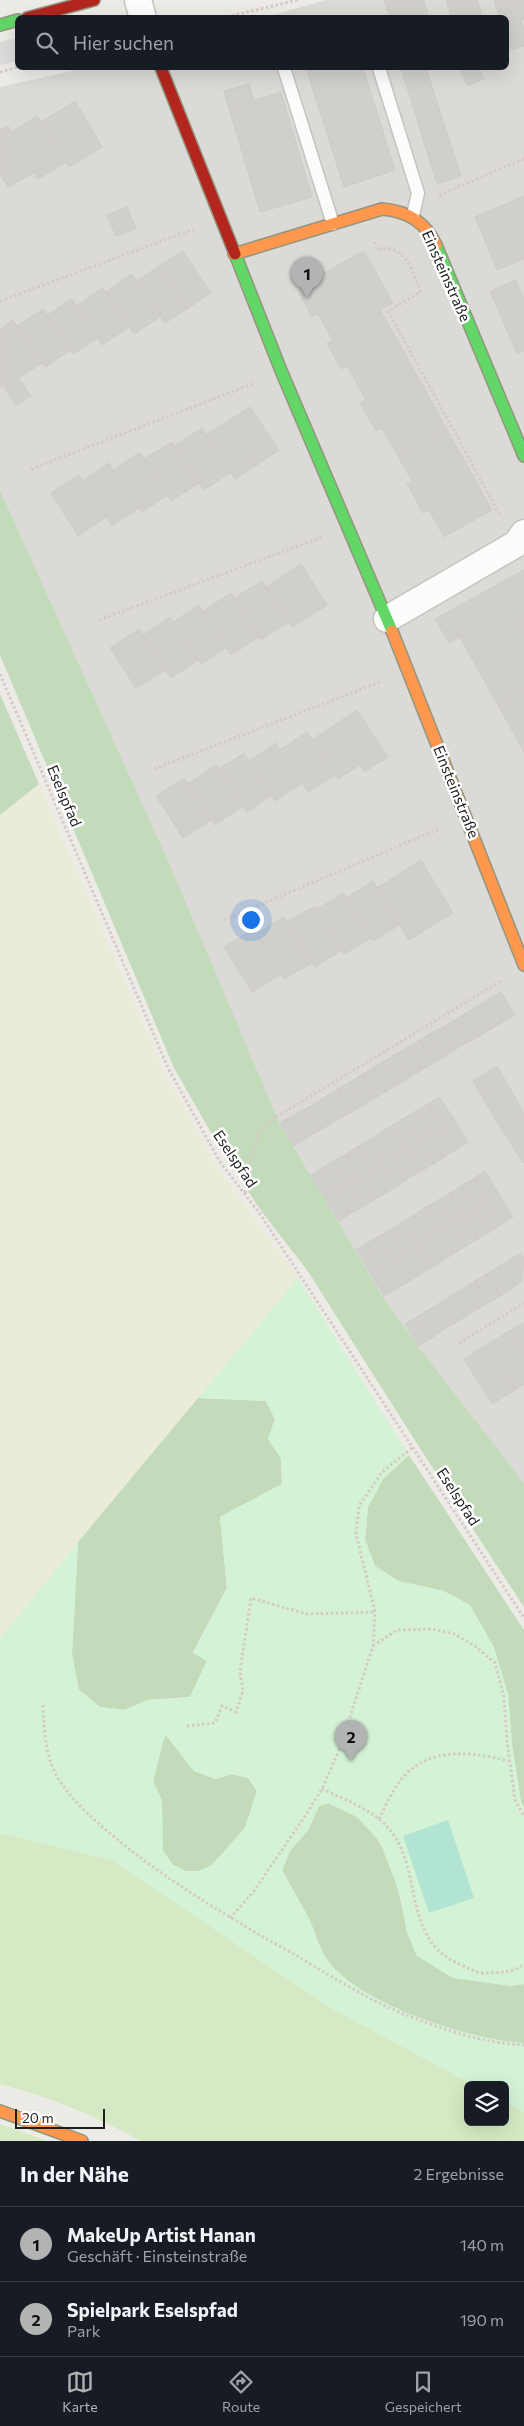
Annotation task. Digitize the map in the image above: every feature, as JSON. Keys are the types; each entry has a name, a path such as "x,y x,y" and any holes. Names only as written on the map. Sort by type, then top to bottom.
{"main road":[{"path":"38,15 94,0"},
{"path":"0,24 15,21"},
{"name":"Einsteinstraße","path":"162,70 282,373 387,619 524,966"},
{"name":"Einsteinstraße","path":"234,254 382,209 398,209 413,215 423,224 432,239 524,456"},
{"path":"0,2111 82,2141"}],"street":[{"path":"138,0 142,15"},
{"path":"387,619 520,538"}],"lane":[{"path":"285,70 333,224"},
{"path":"380,70 418,193 413,215"}],"path":[{"path":"235,15 298,0"},
{"path":"0,72 15,68"},
{"path":"413,215 436,196 524,159"},
{"path":"360,215 378,250 385,247 395,249 404,255 421,292 388,311 520,538"},
{"path":"0,301 195,229"},
{"path":"31,469 264,379"},
{"path":"99,620 327,536"},
{"name":"Eselspfad","path":"0,674 168,1068 220,1162 245,1194 354,1356 524,1618"},
{"path":"154,769 385,680"},
{"name":"Einsteinstraße","path":"224,920 444,827"},
{"path":"245,1194 254,1149 260,1131 276,1117 505,978"},
{"path":"459,1343 524,1303"},
{"path":"230,1918 254,1891 280,1855 322,1789 340,1748 373,1646 375,1612 356,1534 359,1506 382,1472 412,1448"},
{"path":"186,1726 214,1723 222,1706 236,1712 244,1691 240,1672 251,1598 307,1614 375,1612"},
{"path":"373,1646 397,1630 434,1630 454,1634 475,1646 495,1663 504,1697 509,1761 515,1800 524,1816"},
{"path":"44,1705 45,1738 49,1759 58,1778 91,1817 165,1876 230,1918 347,1985 402,2013 460,2034 509,2044 524,2045"},
{"path":"379,1819 392,1793 404,1776 432,1757 454,1753 482,1755 509,1761"},
{"path":"322,1789 379,1819 390,1829 399,1843 425,1936 449,1960 480,1973 516,1970 524,1964"}],"shaded area":[{"path":"326,0 524,0 524,1483 418,1346 383,1297 280,1124 167,858 0,490 0,87 76,70 509,70 509,15 273,15"},
{"path":"15,38 15,61 0,65 0,42"}],"green space":[{"path":"0,490 167,858 280,1124 383,1297 418,1346 524,1483 524,1607 421,1450 307,1270 262,1212 225,1157 174,1068 0,655"},
{"path":"0,694 39,784 0,815"},
{"path":"39,784 165,1074 218,1168 298,1278 0,1639 0,815"},
{"path":"298,1278 409,1455 383,1479 368,1507 365,1540 375,1566 398,1581 444,1591 470,1605 494,1647 508,1694 512,1745 521,1802 524,1808 524,1984 510,1986 453,1978 417,1956 407,1933 401,1896 380,1842 357,1817 329,1803 319,1806 308,1830 290,1851 282,1870 313,1927 326,1958 340,1974 362,1990 416,2017 446,2027 502,2041 524,2043 524,2112 509,2104 509,2081 467,2081 331,2008 112,1860 0,1833 0,1639 78,1542 72,1654 79,1690 100,1707 124,1710 148,1700 190,1697 207,1661 193,1653 227,1588 220,1517 282,1484 281,1458 268,1439 275,1419 266,1401 198,1398","holes":["165,1734 194,1771 216,1779 232,1774 248,1778 257,1791 245,1828 212,1865 199,1871 185,1871 173,1865 163,1851 162,1800 153,1781"]},
{"path":"198,1398 266,1401 275,1419 268,1439 281,1458 282,1484 220,1517 227,1588 193,1652 207,1661 190,1697 148,1700 124,1710 100,1707 79,1690 72,1654 78,1542"},
{"path":"409,1455 524,1630 524,1808 521,1802 512,1745 508,1694 444,1591 398,1581 375,1566 365,1540 368,1507 383,1479"},
{"path":"165,1734 194,1771 216,1779 232,1774 248,1778 257,1791 245,1828 212,1865 199,1871 185,1871 173,1865 163,1851 153,1781"},
{"path":"328,1803 357,1817 378,1840 386,1854 397,1886 407,1933 510,1986 524,1984 524,2043 502,2041 475,2035 416,2017 362,1990 340,1974 326,1958 308,1917 282,1870 290,1851 308,1830 319,1806"},
{"path":"448,1820 474,1898 429,1913 403,1836"},
{"path":"0,1833 112,1860 331,2008 467,2081 464,2081 464,2126 509,2126 509,2104 524,2112 524,2141 141,2141 107,2123 72,2108 0,2084"},
{"path":"0,2124 48,2141 0,2141"}],"building":[{"path":"384,0 424,0 428,15 389,15"},
{"path":"446,0 477,0 482,15 451,15"},
{"path":"494,0 524,0 524,19 521,20 524,29 524,46 511,50 509,45 509,15 499,15"},
{"path":"307,70 364,70 395,170 344,187"},
{"path":"402,70 427,70 461,176 437,184"},
{"path":"480,70 484,79 467,86 461,72"},
{"path":"249,84 254,100 229,108 224,91"},
{"path":"281,92 312,197 260,212 229,108"},
{"path":"75,101 102,147 69,167 41,122"},
{"path":"37,116 66,162 38,179 11,132"},
{"path":"8,126 35,172 8,187 0,175 0,130"},
{"path":"524,196 524,259 497,270 475,217"},
{"path":"127,207 136,229 116,236 107,215"},
{"path":"183,251 211,293 187,309 159,266"},
{"path":"364,251 393,303 380,310 399,343 350,371 347,366 341,369 327,343 333,340 318,314 312,317 298,291 304,288 302,285"},
{"path":"159,266 187,309 165,323 137,281"},
{"path":"132,274 161,316 134,334 106,292"},
{"path":"516,280 524,299 524,351 517,354 490,291"},
{"path":"103,288 129,327 102,345 76,306"},
{"path":"72,299 98,338 73,354 47,315"},
{"path":"43,309 70,350 45,367 17,326"},
{"path":"13,320 42,363 19,378 31,396 16,405 3,386 0,388 0,329"},
{"path":"399,343 447,429 398,456 382,428 376,431 360,403 366,400 350,371"},
{"path":"250,407 279,450 257,465 228,421"},
{"path":"228,421 257,465 235,479 206,435"},
{"path":"202,428 231,472 204,490 174,446"},
{"path":"447,429 492,510 444,537 429,510 423,513 407,484 412,481 398,456"},
{"path":"172,442 199,483 171,501 144,459"},
{"path":"140,452 168,495 142,512 114,470"},
{"path":"109,463 139,508 112,526 82,481"},
{"path":"79,475 106,517 78,536 51,493"},
{"path":"301,564 327,605 292,627 266,587"},
{"path":"524,570 524,626 512,604 458,634 460,637 449,643 435,619"},
{"path":"262,581 288,622 261,640 234,598"},
{"path":"231,593 259,637 231,655 202,612"},
{"path":"512,604 524,626 524,691 498,705 458,634"},
{"path":"199,605 226,648 201,664 173,622"},
{"path":"170,617 198,660 171,678 143,635"},
{"path":"139,629 165,670 136,688 110,648"},
{"path":"524,691 524,752 498,705"},
{"path":"357,710 388,757 364,772 360,765 338,779 312,740"},
{"path":"307,732 335,775 308,792 280,750"},
{"path":"276,743 302,783 275,801 249,761"},
{"path":"244,753 271,795 247,812 219,769"},
{"path":"216,765 243,806 215,825 188,784"},
{"path":"184,778 211,820 183,838 156,796"},
{"path":"421,860 453,913 409,940 377,888"},
{"path":"373,881 399,925 373,941 346,898"},
{"path":"344,893 371,938 344,954 317,909"},
{"path":"315,906 342,950 315,967 287,922"},
{"path":"284,917 312,963 284,979 256,934"},
{"path":"254,929 281,974 252,992 224,947"},
{"path":"501,992 515,1015 503,1022 489,999"},
{"path":"489,999 503,1022 491,1029 478,1006"},
{"path":"478,1006 491,1029 480,1036 466,1013"},
{"path":"466,1013 480,1036 468,1042 455,1020"},
{"path":"455,1020 468,1042 456,1049 443,1027"},
{"path":"443,1027 456,1049 445,1056 431,1033"},
{"path":"431,1033 445,1056 433,1063 420,1040"},
{"path":"420,1040 433,1063 422,1070 408,1047"},
{"path":"408,1047 422,1070 410,1077 396,1054"},
{"path":"396,1054 410,1077 398,1084 385,1061"},
{"path":"385,1061 398,1084 387,1091 373,1068"},
{"path":"497,1066 504,1078 480,1093 473,1081"},
{"path":"373,1068 387,1091 375,1098 361,1075"},
{"path":"361,1075 375,1098 363,1105 350,1082"},
{"path":"504,1078 511,1090 487,1105 480,1093"},
{"path":"350,1082 363,1105 352,1112 338,1089"},
{"path":"338,1089 352,1112 340,1118 327,1096"},
{"path":"511,1090 518,1102 494,1117 487,1105"},
{"path":"327,1096 340,1118 329,1125 315,1103"},
{"path":"439,1097 454,1119 442,1127 428,1104"},
{"path":"518,1102 524,1114 501,1128 494,1117"},
{"path":"315,1103 329,1125 317,1132 304,1110"},
{"path":"428,1104 442,1127 430,1134 416,1111"},
{"path":"304,1110 317,1132 305,1139 292,1116"},
{"path":"416,1111 430,1134 419,1141 404,1118"},
{"path":"524,1114 524,1130 509,1140 501,1128"},
{"path":"292,1116 305,1139 294,1146 280,1123"},
{"path":"404,1118 419,1141 407,1148 393,1125"},
{"path":"454,1119 468,1142 456,1150 442,1127"},
{"path":"393,1125 407,1148 395,1155 381,1132"},
{"path":"442,1127 456,1150 444,1157 430,1134"},
{"path":"524,1130 524,1146 516,1152 509,1140"},
{"path":"381,1132 395,1155 383,1163 369,1140"},
{"path":"430,1134 444,1157 433,1164 419,1141"},
{"path":"369,1140 383,1163 371,1170 357,1147"},
{"path":"419,1141 433,1164 421,1171 407,1148"},
{"path":"524,1146 524,1162 523,1163 516,1152"},
{"path":"357,1147 371,1170 360,1177 346,1154"},
{"path":"407,1148 421,1171 409,1178 395,1155"},
{"path":"346,1154 360,1177 348,1184 334,1161"},
{"path":"395,1155 409,1178 398,1186 383,1163"},
{"path":"334,1161 348,1184 336,1191 322,1168"},
{"path":"383,1163 398,1186 386,1193 371,1170"},
{"path":"322,1168 336,1191 325,1198 310,1176"},
{"path":"371,1170 386,1193 374,1200 360,1177"},
{"path":"485,1171 499,1194 487,1202 473,1179"},
{"path":"360,1177 374,1200 362,1207 348,1184"},
{"path":"473,1179 487,1202 476,1209 461,1186"},
{"path":"348,1184 362,1207 350,1214 336,1191"},
{"path":"461,1186 476,1209 464,1216 450,1193"},
{"path":"336,1191 350,1214 339,1221 325,1198"},
{"path":"450,1193 464,1216 452,1223 438,1200"},
{"path":"499,1194 513,1217 501,1225 487,1202"},
{"path":"438,1200 452,1223 440,1230 426,1207"},
{"path":"487,1202 501,1225 490,1232 476,1209"},
{"path":"426,1207 440,1230 429,1238 414,1215"},
{"path":"476,1209 490,1232 478,1239 464,1216"},
{"path":"414,1215 429,1238 417,1245 403,1222"},
{"path":"464,1216 478,1239 466,1246 452,1223"},
{"path":"403,1222 417,1245 405,1252 391,1229"},
{"path":"452,1223 466,1246 455,1253 440,1230"},
{"path":"391,1229 405,1252 394,1259 379,1236"},
{"path":"440,1230 455,1253 443,1260 429,1238"},
{"path":"379,1236 394,1259 382,1266 367,1243"},
{"path":"429,1238 443,1260 431,1268 417,1245"},
{"path":"367,1243 382,1266 370,1273 356,1250"},
{"path":"417,1245 431,1268 419,1275 405,1252"},
{"path":"405,1252 419,1275 408,1282 394,1259"},
{"path":"521,1253 524,1258 522,1281 509,1260"},
{"path":"394,1259 408,1282 396,1289 382,1266"},
{"path":"509,1260 522,1281 511,1289 498,1267"},
{"path":"382,1266 396,1289 384,1296 370,1273"},
{"path":"498,1267 511,1289 500,1296 486,1274"},
{"path":"486,1274 500,1296 488,1303 475,1281"},
{"path":"475,1281 488,1303 476,1310 463,1289"},
{"path":"463,1289 476,1310 465,1317 451,1296"},
{"path":"451,1296 465,1317 453,1324 440,1303"},
{"path":"440,1303 453,1324 442,1331 428,1310"},
{"path":"428,1310 442,1331 430,1339 417,1317"},
{"path":"417,1317 430,1339 418,1346 405,1324"},
{"path":"524,1323 524,1352 511,1330"},
{"path":"511,1330 524,1352 524,1384 515,1390 488,1344"},
{"path":"488,1344 515,1390 492,1404 464,1359"}],"traffic: fast":[{"path":"0,25 15,21"},
{"path":"436,245 524,456"},
{"path":"235,254 282,373 392,631"}],"traffic: slow":[{"path":"234,254 382,209 399,212 414,219 421,224 436,245"},
{"path":"392,631 524,965"},
{"path":"0,2111 82,2141"}],"traffic: jam":[{"path":"38,15 94,0"},
{"path":"162,70 235,254"}],"place":[{"name":"MakeUp Artist Hanan","path":"307,298"},
{"name":"Spielpark Eselspfad","path":"351,1761"}]}
